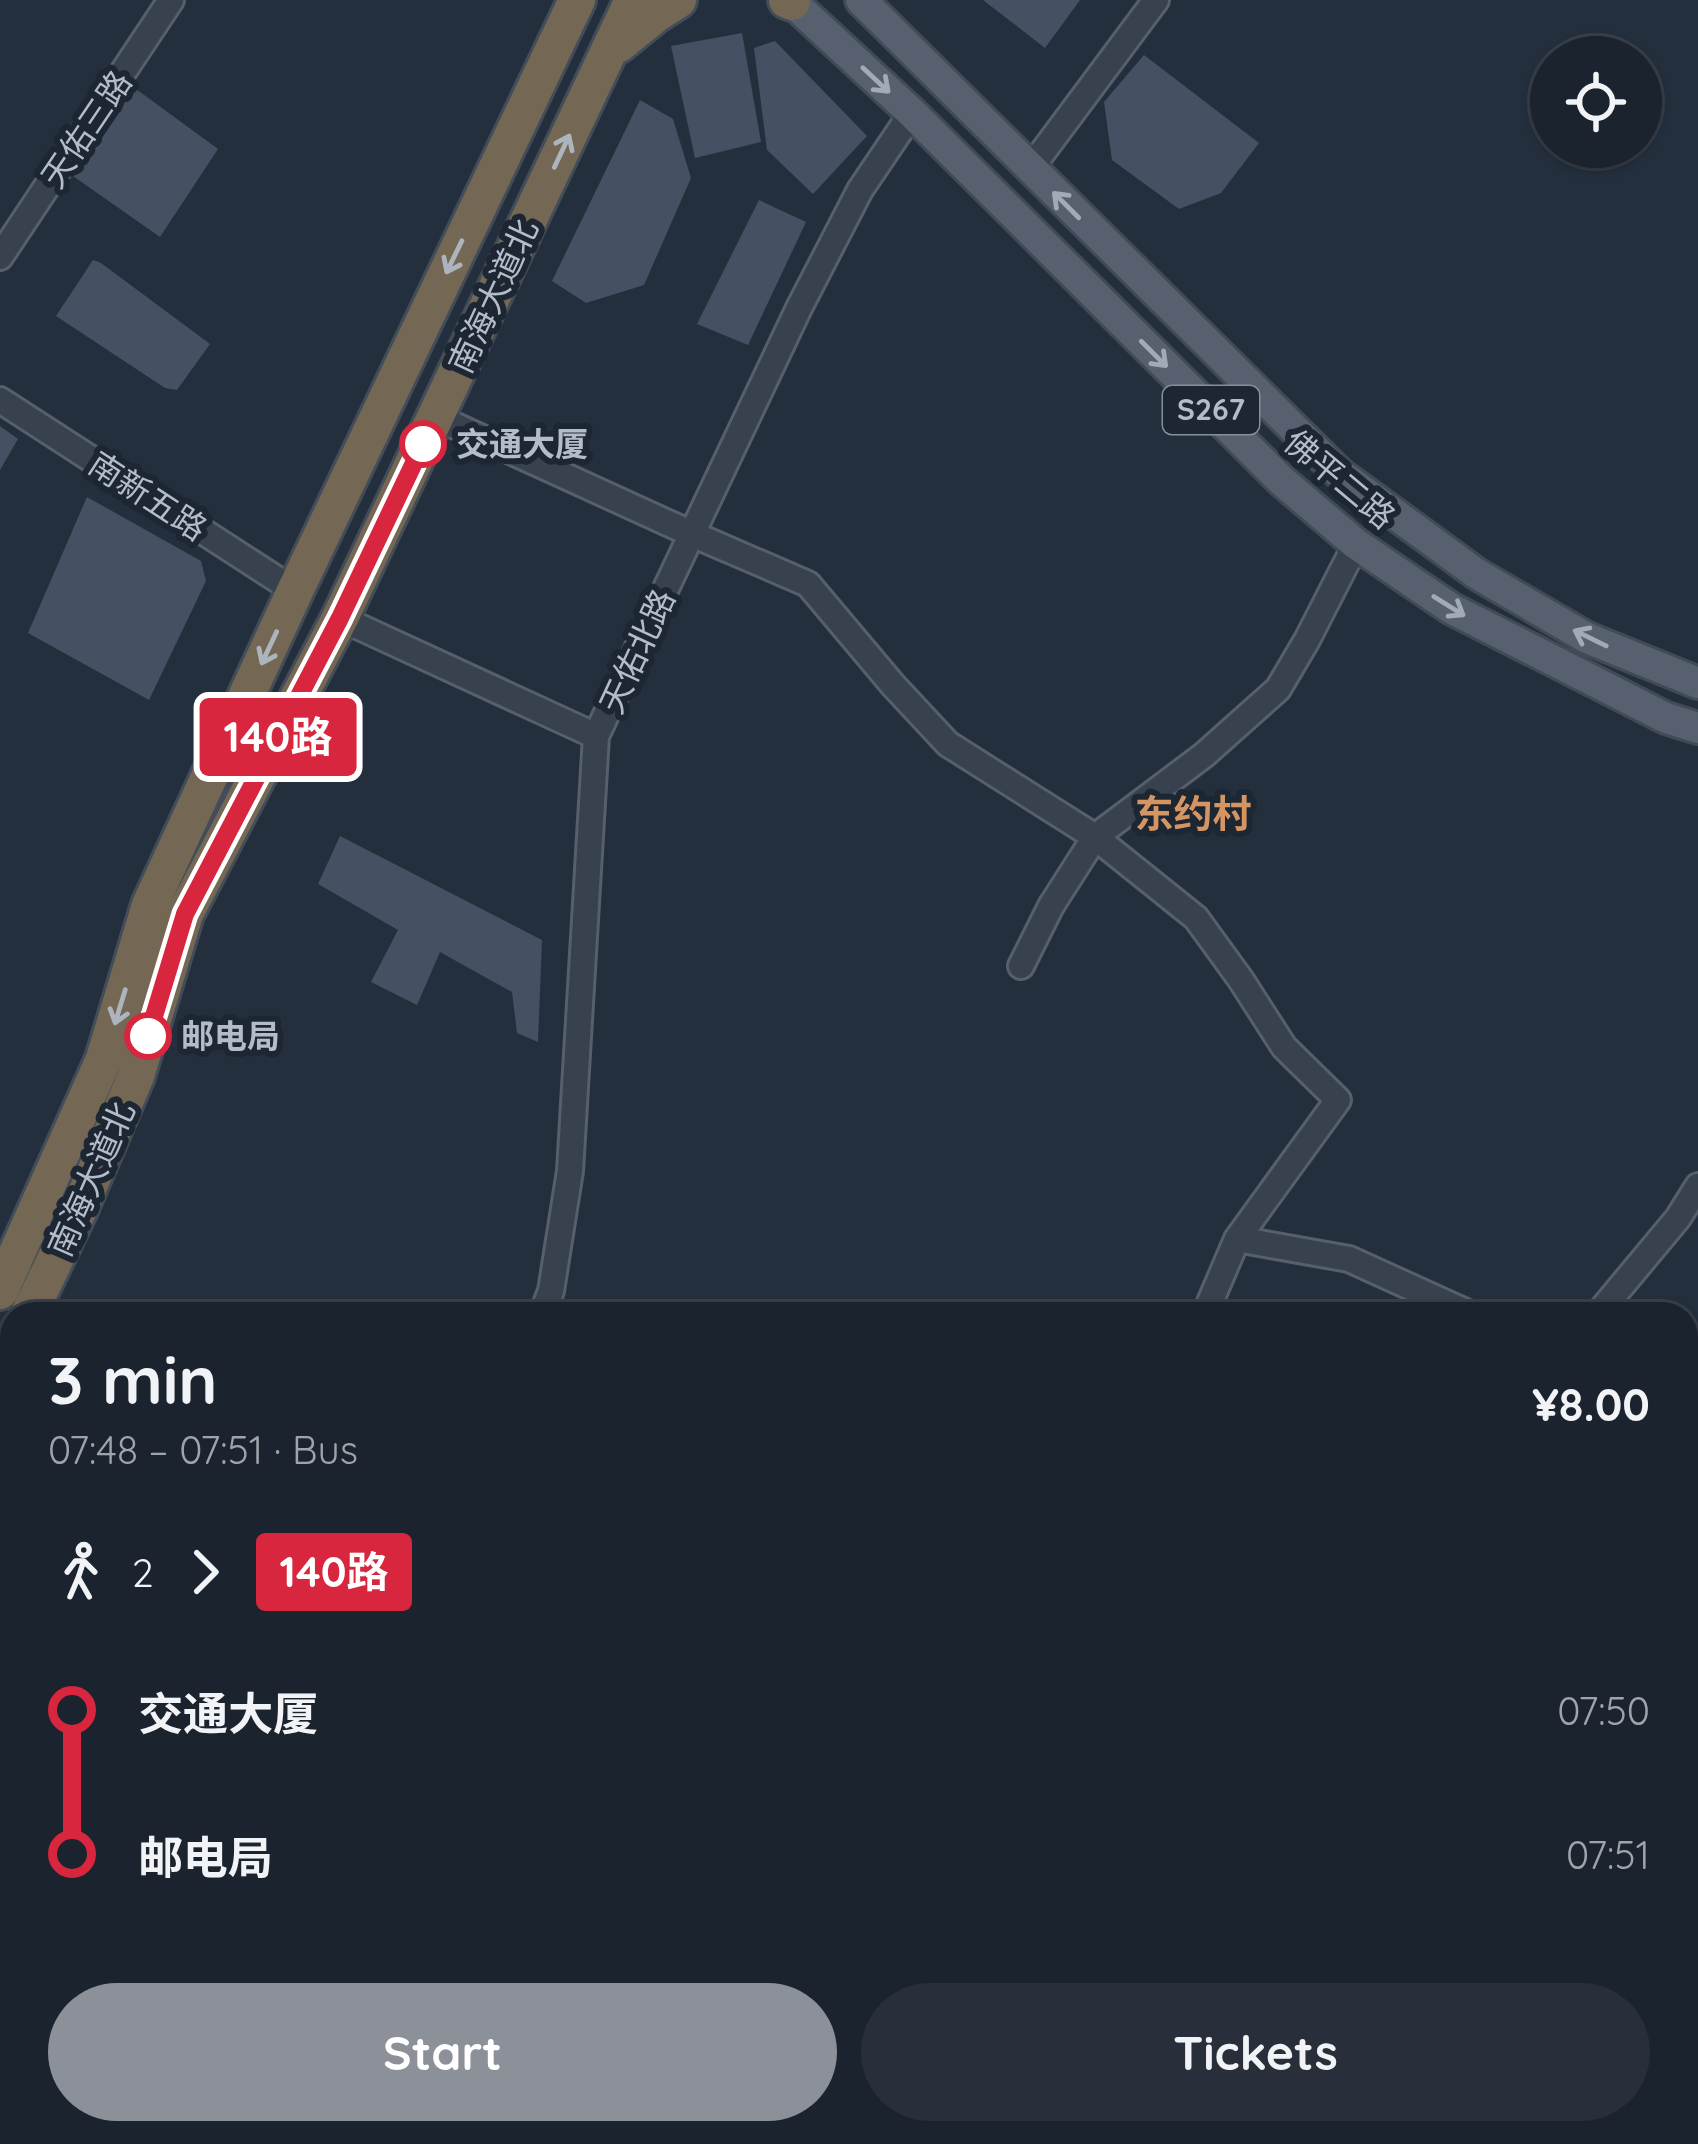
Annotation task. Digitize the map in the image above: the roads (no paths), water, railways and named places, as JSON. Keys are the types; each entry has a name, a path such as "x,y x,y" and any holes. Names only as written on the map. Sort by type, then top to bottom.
{"highway":[{"name":"南海大道北","path":"0,1291 104,1059 150,905 577,0"},
{"name":"南海大道北","path":"39,1302 136,1076 185,914 340,618 633,0"},
{"path":"608,54 677,0"}],"main road":[{"name":"佛平二路","path":"790,0 912,113 1282,481 1356,544 1452,609 1575,674 1666,718 1698,728"},
{"name":"佛平二路","path":"861,0 1340,474 1477,574 1587,638 1698,683"}],"street":[{"name":"天佑三路","path":"0,257 171,0"},
{"path":"1030,169 1156,0"},
{"name":"天佑北路","path":"547,1302 571,1171 596,736 800,308 860,190 912,113"},
{"name":"南新五路","path":"0,400 296,591"},
{"path":"436,417 808,584 948,744 1095,837 1196,918 1284,1047 1338,1100 1238,1239 1209,1302"},
{"path":"1021,966 1051,906 1095,837 1204,754 1278,689 1356,544"},
{"path":"340,618 596,736"},
{"path":"1608,1302 1678,1218 1698,1186"},
{"path":"1238,1239 1349,1259 1444,1302"}],"place":[{"name":"交通大厦","path":"423,444"},
{"name":"邮电局","path":"148,1036"}],"district":[{"name":"东约村","path":"1193,814"}]}
